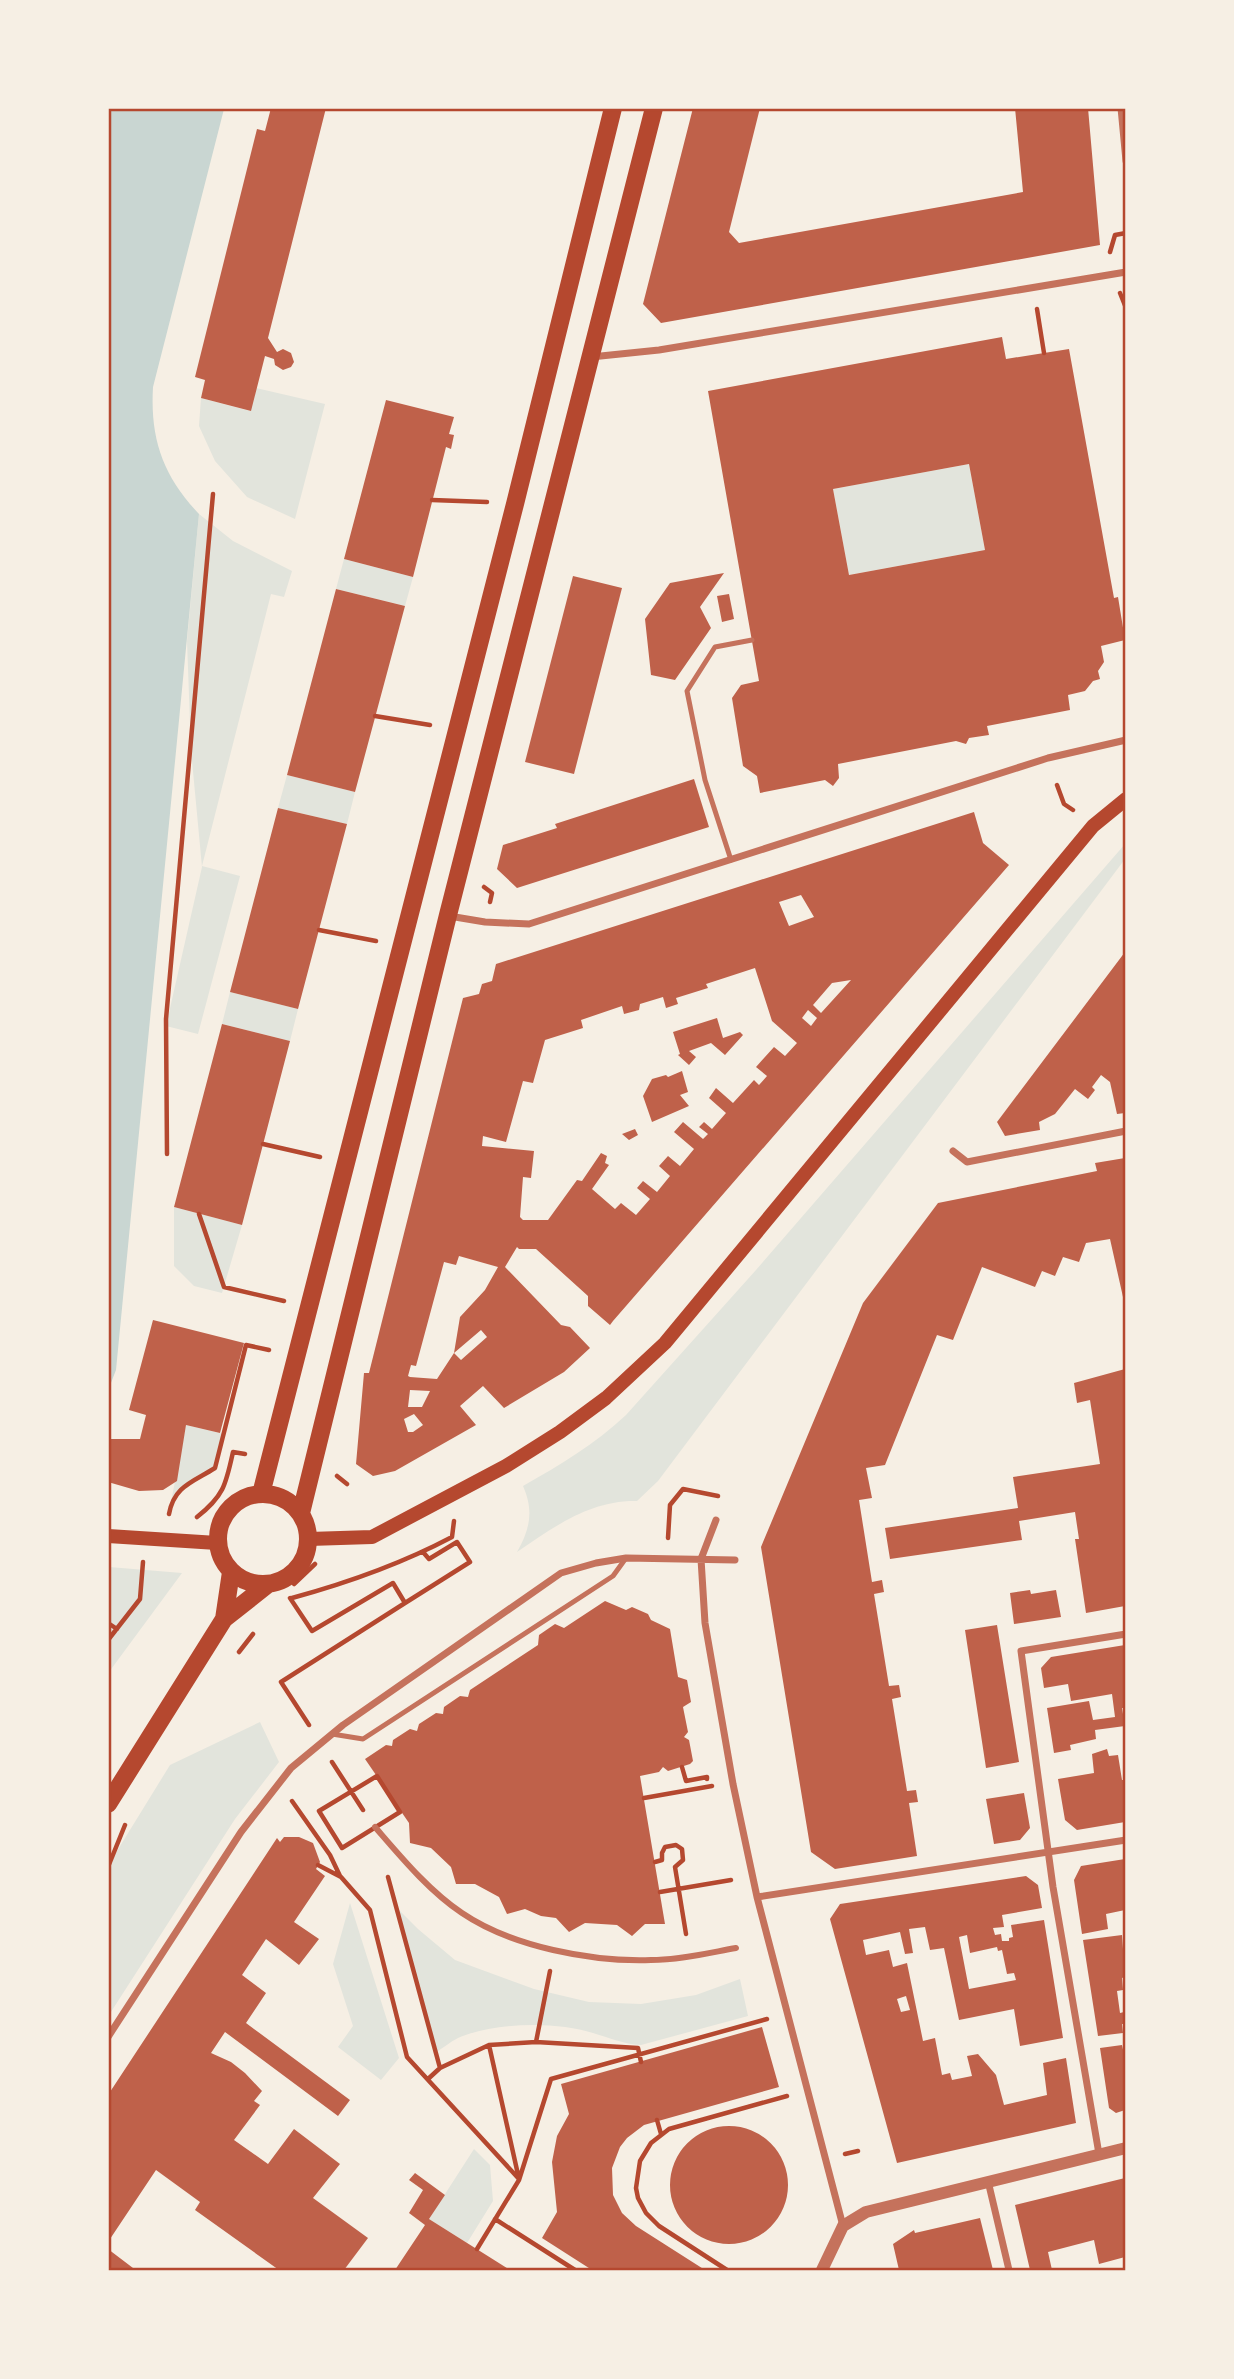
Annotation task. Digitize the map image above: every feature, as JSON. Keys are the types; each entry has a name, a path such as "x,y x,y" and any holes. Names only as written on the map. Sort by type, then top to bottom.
{"main road":[{"path":"261,1494 515,504 613,108"},
{"path":"300,1513 448,915 654,108"},
{"path":"309,1539 372,1536 506,1466 561,1432 606,1398 665,1343 1093,826 1125,799"},
{"path":"108,1804 223,1619 267,1585 289,1577 300,1567 309,1539 308,1528 300,1513 284,1499 261,1494 242,1499 231,1508 222,1519 217,1543 222,1559 231,1572 244,1581 267,1585"},
{"path":"108,1536 217,1543"},
{"path":"223,1619 231,1572"}],"street":[{"path":"1121,108 1125,161"},
{"path":"590,357 659,350 1125,272"},
{"path":"448,915 485,922 529,924 1048,758 1125,740"},
{"path":"953,1151 967,1161 1125,1131"},
{"path":"716,1521 701,1559 705,1623 733,1784 757,1897 843,2226"},
{"path":"108,2037 241,1832 291,1768 332,1734 561,1573 626,1558 735,1560"},
{"path":"1099,2154 1048,1852 1021,1651 1125,1634"},
{"path":"375,1827 413,1870 462,1913 512,1938 588,1956 652,1961 736,1948"},
{"path":"757,1897 1125,1840"},
{"path":"822,2270 843,2226 858,2216 1125,2148"},
{"path":"988,2181 1009,2270"}],"lane":[{"path":"731,860 705,780 687,691 715,647 752,640"},
{"path":"332,1734 363,1739 613,1576 626,1558"}],"path":[{"path":"1039,320 1044,353"},
{"path":"167,1154 166,1019 213,494"},
{"path":"432,500 477,502"},
{"path":"375,716 418,723"},
{"path":"1057,785 1064,804 1068,807"},
{"path":"319,930 360,938"},
{"path":"263,1144 347,1163"},
{"path":"199,1214 224,1287 310,1306"},
{"path":"167,1525 176,1492 215,1468 243,1358"},
{"path":"186,1521 215,1503 226,1483 233,1452"},
{"path":"666,1559 670,1505 683,1489 722,1497"},
{"path":"297,1704 281,1682 470,1562 457,1542 429,1559 423,1552"},
{"path":"108,1640 140,1599 142,1569"},
{"path":"338,1585 290,1598 312,1631 393,1583 405,1603"},
{"path":"108,1623 117,1629"},
{"path":"682,1767 686,1781 707,1777 708,1787"},
{"path":"377,1776 400,1812 375,1827 342,1848 319,1811 377,1776"},
{"path":"280,1782 330,1855 341,1877 370,1910 407,2057 519,2180"},
{"path":"644,1798 689,1790"},
{"path":"108,1867 127,1820"},
{"path":"375,1827 378,1840"},
{"path":"655,1862 662,1860 665,1847 676,1845 682,1849 683,1860 675,1867 681,1908"},
{"path":"318,1866 341,1877"},
{"path":"386,1867 440,2068"},
{"path":"660,1892 704,1884"},
{"path":"536,2042 554,1948"},
{"path":"477,2249 519,2180 551,2079 751,2023"},
{"path":"428,2079 440,2068 489,2045 536,2042 638,2048 641,2062"},
{"path":"489,2045 519,2180"},
{"path":"727,2270 659,2226 642,2206 636,2188 637,2172 644,2151 660,2134 669,2129 808,2091"},
{"path":"657,2120 660,2134"},
{"path":"495,2220 575,2270"}],"shaded area":[{"path":"108,109 224,109 153,387 154,423 161,456 176,485 199,514 116,1370 109,1388"},
{"path":"256,388 325,404 295,519 247,497 215,461 199,426 201,398 250,411"},
{"path":"969,464 985,550 849,575 833,489"},
{"path":"199,514 233,541 292,571 284,597 271,594 202,866 240,876 198,1034 166,1026 202,867 191,750 187,641"},
{"path":"344,559 413,577 405,606 336,589"},
{"path":"287,775 355,792 347,824 278,808"},
{"path":"1125,844 1125,859 658,1481 637,1501 588,1510 517,1552 529,1520 529,1504 523,1486 577,1454 626,1415 756,1270"},
{"path":"230,992 298,1009 290,1041 222,1024"},
{"path":"174,1207 242,1225 222,1293 194,1286 174,1266"},
{"path":"186,1425 224,1434 215,1468 176,1492 171,1502"},
{"path":"109,1567 182,1573 109,1672"},
{"path":"260,1722 279,1762 235,1819 109,2015 109,1864 170,1765"},
{"path":"350,1903 399,2058 381,2080 338,2047 353,2026 333,1964"},
{"path":"396,1907 455,1960 534,1989 589,2002 641,2004 696,1995 740,1979 748,2016 641,2045 562,2026 507,2026 458,2038 435,2053"},
{"path":"474,2149 490,2165 493,2201 467,2243 429,2219"}],"building":[{"path":"271,108 326,108 268,338 277,352 283,349 291,353 294,362 291,367 283,370 275,365 274,359 265,356 251,411 201,398 205,380 195,377 257,129 265,131"},
{"path":"693,108 760,108 729,232 739,243 1023,192 1015,108 1088,108 1100,245 661,323 643,304"},
{"path":"1002,337 1006,359 1069,349 1114,598 1118,597 1125,640 1101,646 1104,662 1098,671 1100,679 1093,681 1085,691 1068,695 1070,710 987,726 989,735 969,738 966,744 956,741 838,764 839,778 833,786 825,780 760,793 757,776 743,766 732,698 741,685 759,681 708,391","holes":["969,464 985,550 849,575 833,489"]},
{"path":"386,400 454,417 449,434 454,435 451,449 446,447 413,577 344,559"},
{"path":"724,573 700,607 711,628 675,680 651,675 645,619 670,583"},
{"path":"573,576 622,588 574,774 525,762"},
{"path":"336,589 405,606 355,792 287,775"},
{"path":"729,594 734,619 722,622 717,596"},
{"path":"694,779 709,827 517,888 497,869 503,845 557,828 555,824"},
{"path":"278,808 347,824 298,1009 230,992"},
{"path":"974,812 983,843 1009,865 610,1325 588,1306 588,1296 536,1249 517,1247 505,1267 561,1325 570,1327 590,1348 564,1372 504,1408 483,1386 460,1406 476,1425 395,1471 373,1476 356,1464 364,1373 369,1373 463,998 479,994 482,984 492,981 496,964","holes":["801,895 814,917 789,926 779,902","755,968 772,1021 797,1043 785,1056 774,1047 756,1067 767,1076 759,1085 754,1080 733,1103 716,1088 709,1098 726,1113 712,1129 704,1122 699,1127 708,1134 703,1139 683,1122 674,1132 694,1149 680,1166 668,1156 659,1166 670,1176 657,1192 643,1181 637,1188 650,1199 636,1215 621,1203 615,1209 592,1189 609,1165 605,1163 607,1156 601,1153 582,1181 577,1180 548,1220 523,1220 520,1217 523,1177 531,1178 534,1151 482,1146 483,1136 506,1142 523,1081 533,1083 545,1040 583,1028 581,1020 622,1006 624,1014 639,1010 640,1004 663,997 666,1008 678,1004 676,998 708,988 706,984","851,980 821,1013 813,1005 832,983","808,1010 817,1018 811,1026 802,1018","459,1256 498,1267 485,1290 460,1317 454,1353 437,1379 408,1376 411,1365 416,1366 444,1262 456,1265","481,1330 487,1337 461,1360 454,1353","410,1390 430,1391 422,1407 408,1407","414,1414 423,1425 413,1432 408,1432 404,1419"]},
{"path":"1125,952 1125,1113 1117,1114 1110,1082 1101,1075 1092,1087 1095,1090 1088,1099 1075,1089 1055,1114 1039,1122 1040,1130 1005,1136 997,1122"},
{"path":"717,1018 723,1038 740,1032 743,1035 725,1055 711,1043 689,1051 696,1057 689,1065 678,1055 680,1054 673,1032"},
{"path":"222,1024 290,1041 242,1225 174,1207"},
{"path":"682,1071 688,1092 680,1095 689,1106 652,1122 643,1096 652,1079 666,1075 668,1077"},
{"path":"635,1129 638,1135 629,1140 622,1134"},
{"path":"1125,1158 1125,1306 1110,1239 1086,1243 1079,1262 1063,1257 1055,1276 1042,1271 1035,1287 982,1267 953,1340 937,1335 885,1465 866,1468 872,1498 859,1500 872,1582 882,1580 884,1592 874,1594 889,1686 899,1685 901,1697 892,1699 907,1791 916,1790 918,1802 909,1803 917,1856 835,1869 811,1852 761,1547 863,1303 938,1203 1097,1171 1095,1163"},
{"path":"153,1320 244,1343 220,1433 186,1425 177,1481 163,1490 139,1491 108,1482 108,1439 140,1439 146,1415 129,1410"},
{"path":"1125,1369 1125,1606 1086,1613 1075,1539 1079,1539 1075,1512 1019,1521 1022,1540 890,1559 885,1528 1018,1508 1013,1477 1100,1464 1090,1400 1077,1403 1074,1383"},
{"path":"1030,1590 1031,1594 1056,1590 1061,1617 1014,1624 1010,1593"},
{"path":"605,1601 626,1610 632,1607 670,1629 678,1677 687,1680 691,1702 683,1707 688,1732 684,1737 689,1740 693,1761 668,1771 663,1767 659,1772 640,1776 665,1924 645,1924 632,1936 617,1925 585,1923 569,1932 556,1918 541,1916 525,1909 507,1914 499,1897 475,1884 456,1884 451,1867 431,1848 410,1843 409,1823 365,1759 386,1745 392,1746 393,1740 410,1729 417,1731 419,1724 436,1713 443,1714 444,1707 460,1696 468,1697 470,1690 538,1645 539,1635 555,1624 564,1628"},
{"path":"997,1625 1019,1762 986,1768 965,1630"},
{"path":"1125,1645 1125,1708 1122,1708 1125,1726 1095,1730 1096,1739 1070,1745 1071,1750 1054,1753 1047,1708 1089,1701 1093,1720 1115,1717 1112,1694 1071,1701 1068,1684 1044,1688 1041,1668 1051,1657"},
{"path":"1107,1749 1109,1756 1118,1755 1122,1780 1125,1780 1125,1822 1077,1830 1065,1820 1058,1779 1094,1773 1092,1754"},
{"path":"1024,1793 1030,1828 1020,1840 994,1844 986,1799"},
{"path":"284,1837 299,1837 313,1843 320,1862 316,1869 325,1876 294,1922 319,1939 299,1965 266,1939 242,1975 266,1993 246,2023 350,2100 338,2116 225,2032 211,2053 231,2062 262,2091 254,2101 260,2105 234,2140 268,2164 294,2129 340,2164 313,2198 368,2238 344,2270 279,2270 195,2210 200,2202 156,2170 108,2242 108,2095 277,1838 280,1842"},
{"path":"1125,1859 1125,1910 1106,1914 1108,1929 1082,1934 1074,1880 1081,1866"},
{"path":"1026,1876 1038,1885 1042,1908 1002,1915 1004,1927 993,1928 995,1935 1001,1934 1002,1941 1009,1941 1009,1938 1013,1937 1011,1925 1044,1920 1063,2038 1020,2046 1014,2009 959,2020 944,1948 930,1950 925,1927 909,1929 913,1953 905,1954 900,1932 863,1940 866,1955 889,1950 893,1967 907,1963 923,2041 935,2038 942,2075 950,2073 952,2080 972,2076 967,2056 978,2054 996,2075 1004,2105 1047,2095 1043,2063 1066,2058 1076,2123 897,2163 830,1919 840,1904","holes":["967,1935 970,1953 997,1947 998,1951 1002,1950 1007,1974 1014,1973 1016,1980 969,1989 959,1937","906,1996 910,2010 901,2012 897,1999"]},
{"path":"1122,1935 1125,1977 1122,1978 1123,1990 1117,1991 1120,2013 1124,2012 1123,2033 1098,2036 1083,1940"},
{"path":"762,2027 779,2087 644,2125 620,2147 612,2168 613,2195 622,2213 636,2226 705,2270 592,2270 542,2238 557,2212 552,2162 557,2136 569,2114 561,2084"},
{"path":"1122,2045 1125,2059 1125,2110 1116,2113 1109,2108 1100,2048"},
{"path":"729,2126 752,2130 771,2143 784,2162 788,2185 784,2208 771,2227 752,2240 729,2244 706,2240 687,2227 674,2208 670,2185 674,2162 687,2143 706,2130"},
{"path":"415,2173 445,2195 429,2219 510,2270 395,2270 425,2225 409,2213 423,2190 409,2180"},
{"path":"1125,2178 1125,2257 1099,2264 1094,2240 1048,2252 1052,2270 1030,2270 1015,2205"},
{"path":"980,2218 993,2270 899,2270 893,2244 914,2230 915,2233"},
{"path":"108,2249 133,2268 108,2270"}]}
